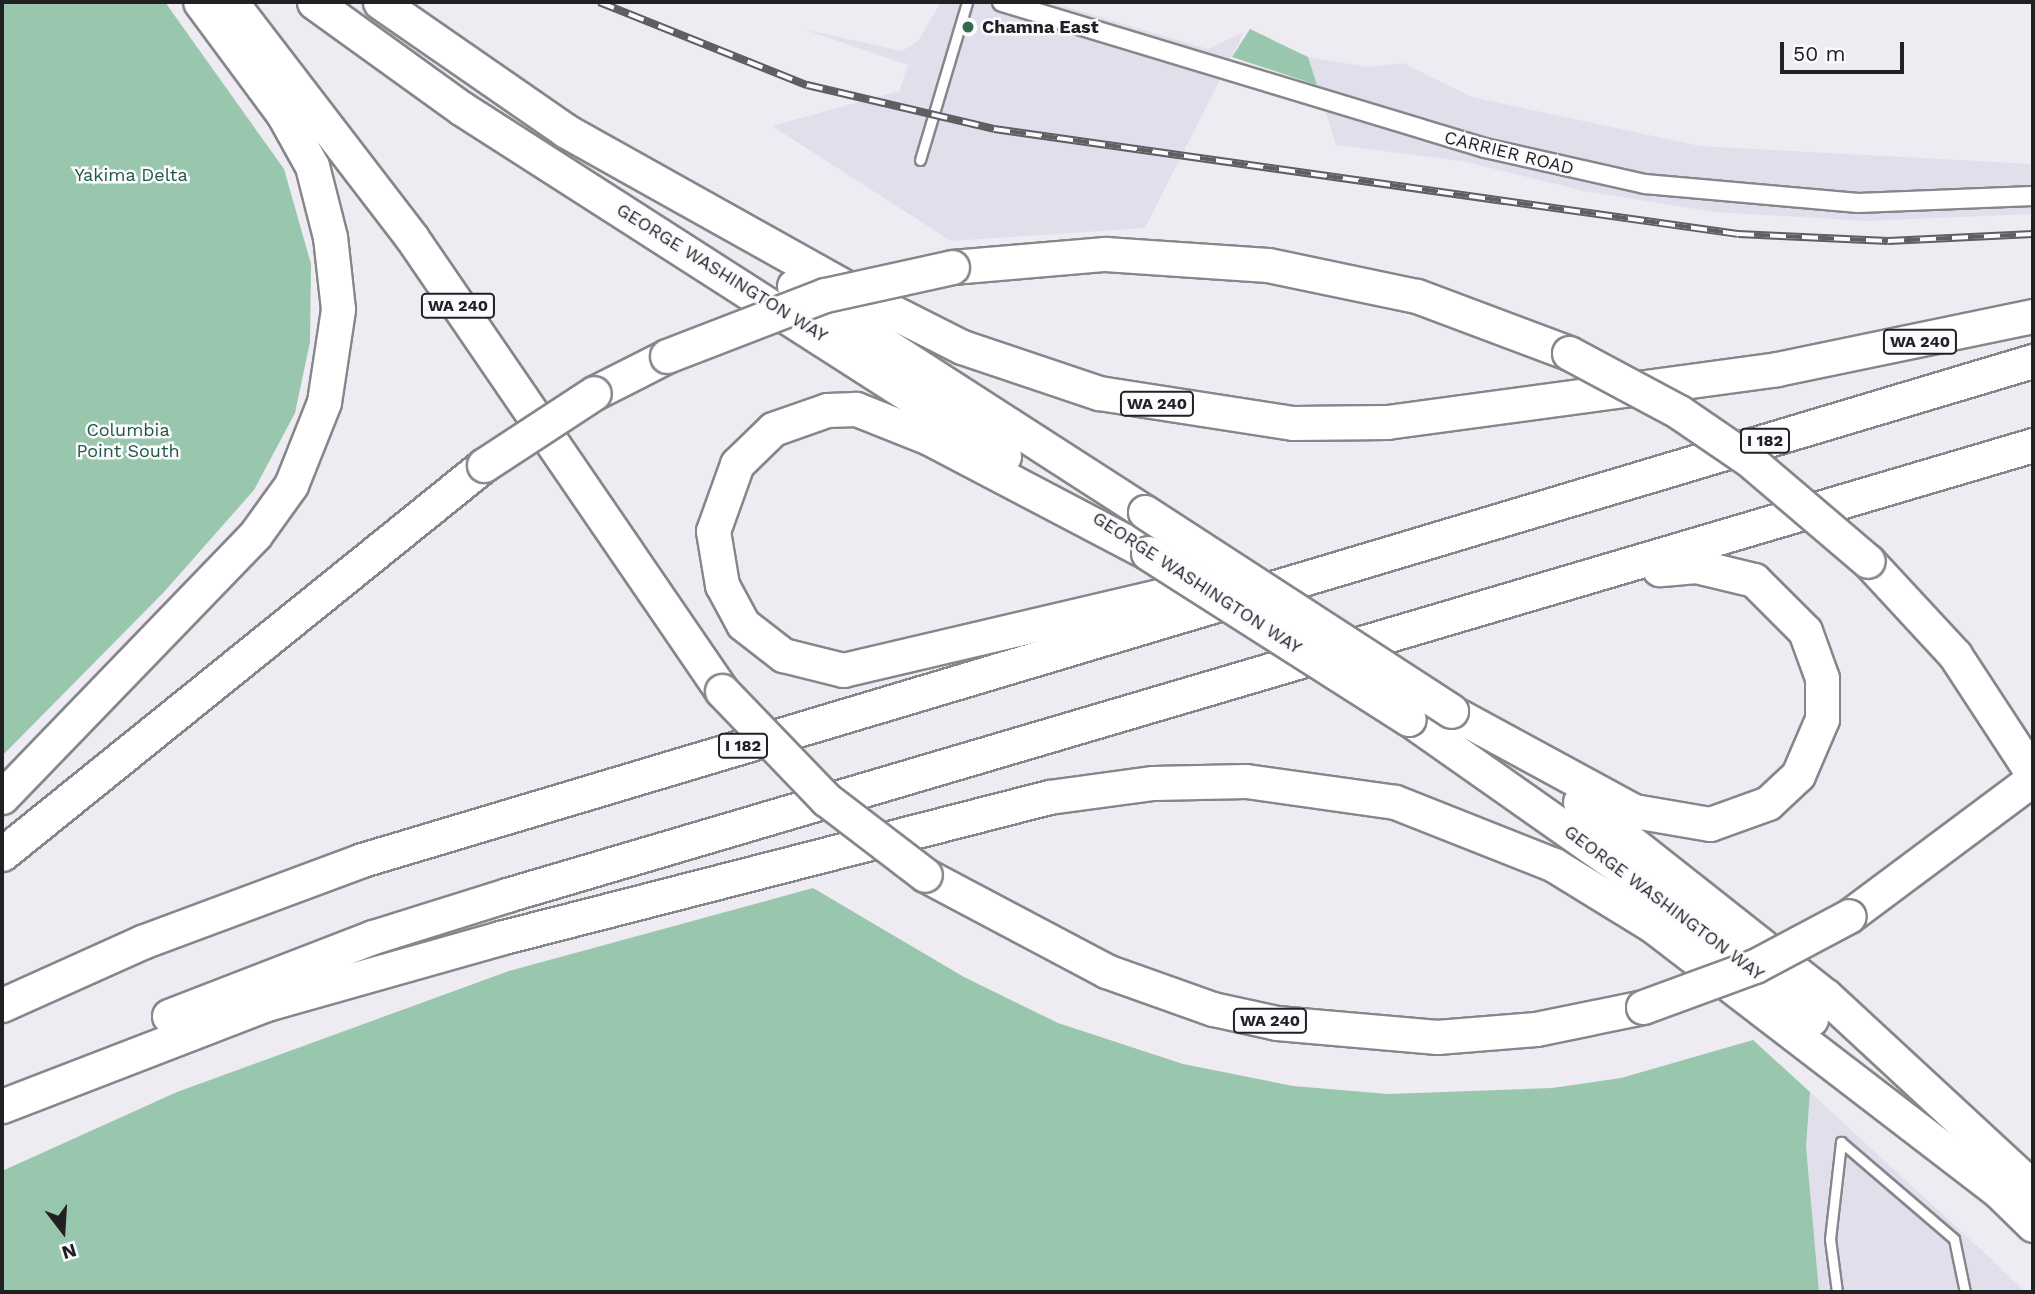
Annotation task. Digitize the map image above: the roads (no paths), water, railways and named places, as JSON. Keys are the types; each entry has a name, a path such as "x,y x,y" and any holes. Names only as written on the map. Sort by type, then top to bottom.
{"highway":[{"path":"2,797 255,535 291,485 324,402 338,309 316,177 283,114 200,2"},
{"name":"WA 240","path":"231,2 412,238 722,691 827,800 925,875 1107,971 1213,1009 1277,1023 1437,1037 1536,1029 1643,1007 1755,966 1849,916 2033,779"},
{"name":"GEORGE WASHINGTON WAY","path":"314,2 461,108 785,312 1148,554 1409,719 1686,916 2020,1193"},
{"name":"WA 240","path":"380,2 566,131 962,347 1099,393 1220,415 1340,425 1443,417 1777,369 2033,316"},
{"name":"GEORGE WASHINGTON WAY","path":"566,131 877,342 1146,512 1455,713 1734,919 1888,1050 2020,1193 2033,1225"},
{"path":"2,854 484,466 594,393 667,356 825,295 952,267 1105,254 1268,265 1417,296 1569,353 1679,412 1748,459 1868,561 1955,654 2033,774"},
{"name":"I 182","path":"2,1005 142,942 362,860 2033,361"},
{"path":"1148,554 929,438 856,409 827,410 773,429 737,464 713,531 722,585 743,624 783,655 843,670 1496,521"},
{"path":"2,1090 373,937 2033,445"},
{"path":"1455,713 1634,811 1682,823 1710,824 1769,803 1809,757 1824,698 1815,653 1792,611 1754,580 1696,566 1527,597"},
{"path":"2,1106 267,1004 500,937 1049,797 1153,783 1246,781 1395,802 1555,865 1653,926 2020,1193"}],"street":[{"name":"CARRIER ROAD","path":"1002,2 1485,148 1625,180 1836,202 2033,196"}],"lane":[{"path":"920,160 967,2"},
{"path":"1837,1292 1830,1239 1841,1142 1954,1239 1965,1292"}],"railway":[{"path":"599,2 807,85 994,129 1738,234 1888,241 2033,234"}],"place":[{"name":"Chamna East","path":"968,27"}],"park label":[{"name":"Yakima Delta","path":"131,175"},
{"name":"Columbia Point South","path":"128,441"}]}
